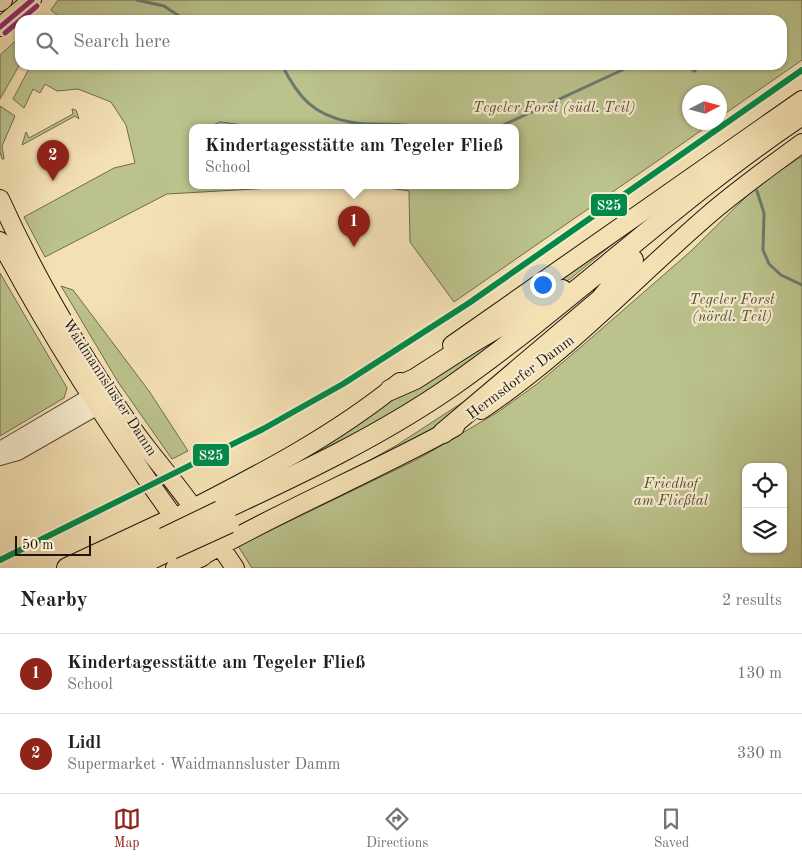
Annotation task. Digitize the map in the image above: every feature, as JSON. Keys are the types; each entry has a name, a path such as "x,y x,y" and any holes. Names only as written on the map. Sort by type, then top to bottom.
{"highway":[{"path":"390,390 415,379 455,352 561,291 667,210 802,115"},
{"path":"224,517 351,461 454,400 512,360 740,173 802,129"},
{"path":"133,568 171,552 224,517 356,444 451,387 538,322 708,182"},
{"path":"443,433 600,300 633,260"},
{"path":"67,568 174,518"},
{"path":"100,568 171,552 206,562"}],"main road":[{"path":"0,28 32,0"},
{"path":"174,518 288,458 390,390 411,373 802,100"},
{"name":"Hermsdorfer Damm","path":"206,562 220,546 443,433 509,392 548,362 705,218 750,181 802,143"},
{"name":"Waidmannsluster Damm","path":"0,199 37,272 109,393 137,435 194,508 235,568"},
{"name":"Waidmannsluster Damm","path":"0,242 41,316 93,402 206,562"}],"street":[{"path":"0,449 109,393"},
{"path":"0,458 18,453 93,402"}],"green space":[{"name":"Tegeler Forst (südl. Teil)","path":"58,0 802,0 802,60 727,112 727,85 682,85 682,130 702,130 454,302 410,242 409,191 396,189 519,189 519,124 235,124 220,122 216,124 189,124 189,189 254,189 167,194 45,257 24,217 114,168 135,163 126,125 111,102 78,89 57,91 45,84 40,93 33,89 24,108 13,99 28,70 787,70 787,15 57,15 51,10"},
{"path":"15,42 15,70 17,70 0,99 0,55"},
{"path":"0,106 15,116 2,146 4,159 2,159 0,152"},
{"path":"72,109 76,110 79,119 75,116 22,145 26,132 29,138 73,114"},
{"name":"Tegeler Forst (nördl. Teil)","path":"802,156 802,568 252,568 238,546 418,459 498,412 537,384 691,251 756,187"},
{"path":"646,217 570,279 511,316"},
{"path":"0,273 67,388 64,398 0,436"},
{"path":"61,286 73,290 149,391 188,451 172,459 118,382"},
{"path":"522,324 523,326 396,412 272,477 418,380"},
{"path":"474,395 437,428 331,482 397,445"}],"shaded area":[{"path":"220,122 235,124 216,124"}],"waterway":[{"path":"137,0 164,6 178,15"},
{"path":"285,70 294,86 308,103 326,115 350,122 382,124"},
{"path":"506,124 622,70"},
{"path":"757,191 764,213 763,250 769,264 781,275 802,285"}],"transit line":[{"path":"0,27 32,0"},
{"path":"26,15 37,6"},
{"path":"5,33 15,25"},
{"name":"S25","path":"0,560 263,429 343,384 469,303 802,70"}],"place":[{"name":"Lidl","path":"53,181"},
{"name":"Kindertagesstätte am Tegeler Fließ","path":"354,247"}],"park label":[{"name":"Friedhof am Fließtal","path":"671,492"}]}
